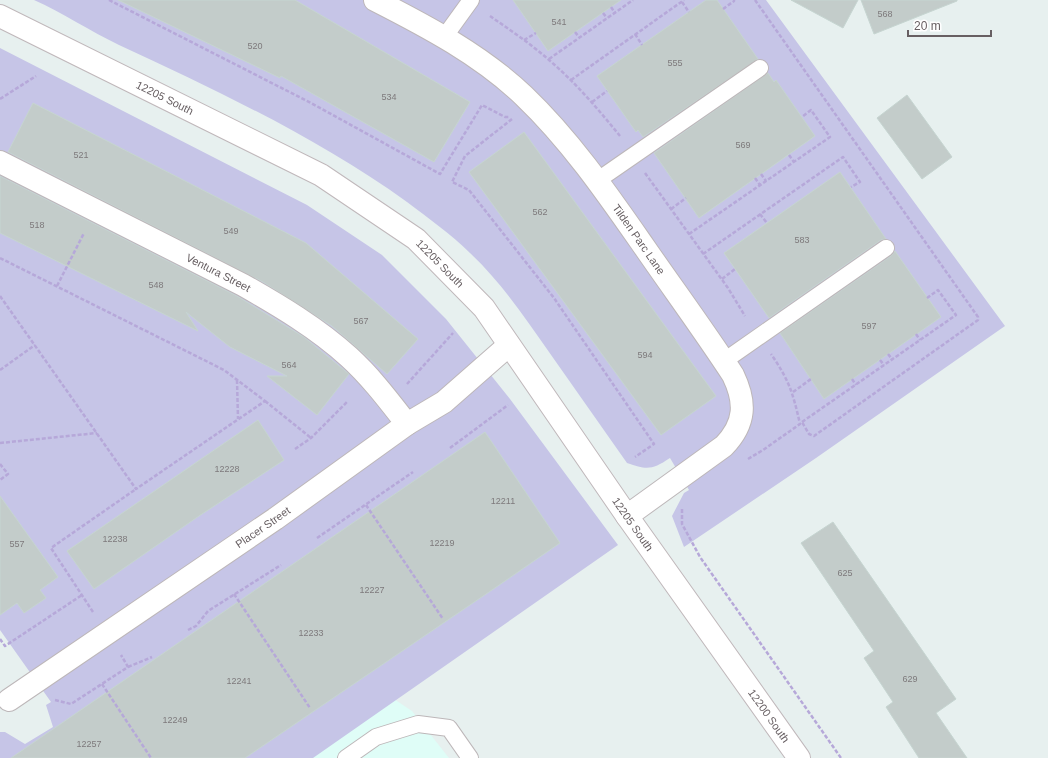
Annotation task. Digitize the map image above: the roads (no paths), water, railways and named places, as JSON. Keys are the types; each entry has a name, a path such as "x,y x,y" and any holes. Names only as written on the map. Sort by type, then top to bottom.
{"street":[{"name":"Tilden Parc Lane","path":"375,0 445,36 485,63 524,96 560,133 598,180 724,361 739,388 742,404 741,420 735,434 724,446 627,516"},
{"name":"12205 South","path":"0,16 321,175 416,239 484,308 627,516 740,673"},
{"name":"Ventura Street","path":"0,162 243,285 279,306 315,330 349,357 382,392 407,424"},
{"name":"Placer Street","path":"3,700 275,519 407,424 444,402 509,346"},
{"name":"12200 South","path":"740,673 799,758"}],"lane":[{"path":"445,36 472,0"},
{"path":"598,180 760,68"},
{"path":"724,361 886,248"},
{"path":"346,758 376,737 418,724 449,728 470,758"}]}
